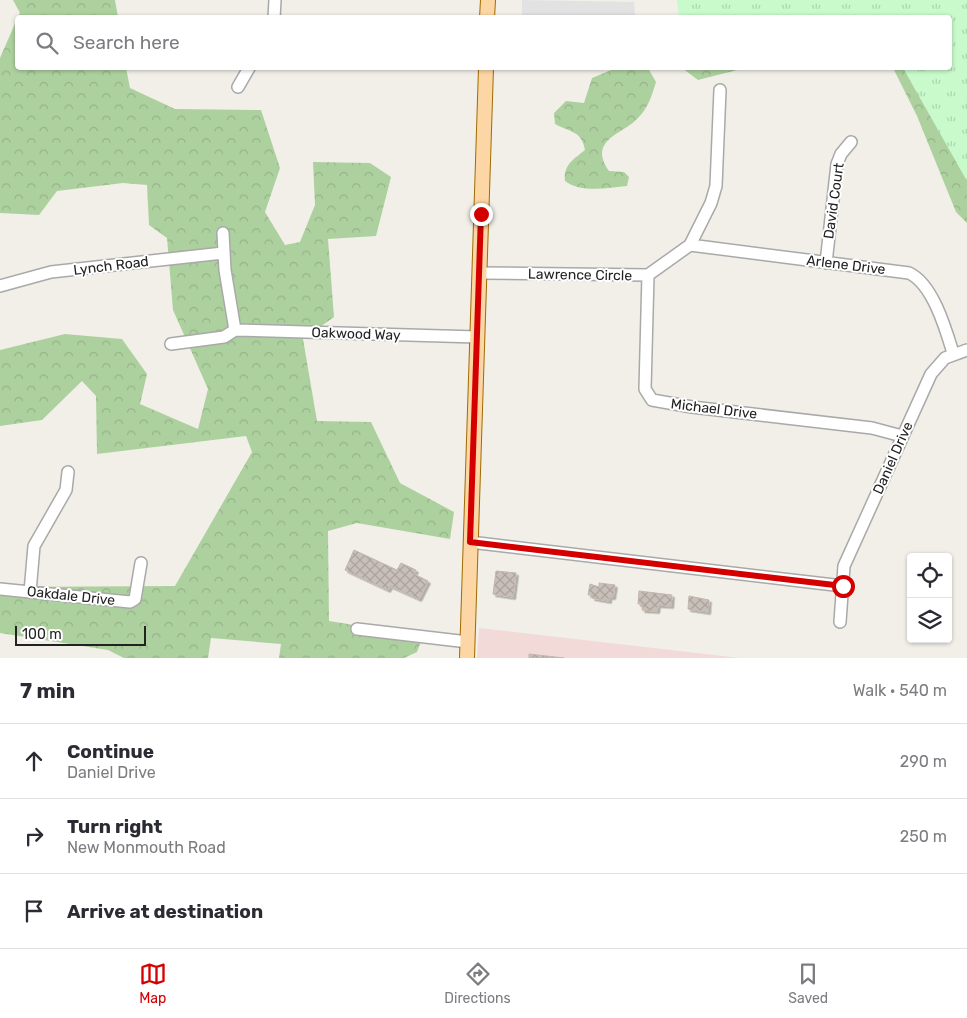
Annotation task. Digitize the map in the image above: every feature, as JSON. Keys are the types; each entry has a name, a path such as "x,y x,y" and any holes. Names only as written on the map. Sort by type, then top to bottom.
{"main road":[{"path":"487,15 488,0"},
{"path":"467,658 486,70"}],"street":[{"path":"274,15 275,0"},
{"path":"238,87 248,70"},
{"name":"Lawrence Circle","path":"479,273 648,275 690,245 711,203 716,186 720,90"},
{"name":"David Court","path":"826,262 838,164 841,154 851,142"},
{"path":"171,344 224,337 235,330 223,253 222,233"},
{"name":"Arlene Drive","path":"690,245 906,272 915,275 924,285 941,316 953,353"},
{"name":"Lynch Road","path":"0,286 51,272 223,253"},
{"name":"Michael Drive","path":"648,275 645,389 652,400 692,407 872,428 902,436"},
{"name":"Oakwood Way","path":"235,330 477,337"},
{"name":"Daniel Drive","path":"840,622 844,566 902,436 934,368 953,353 967,350"},
{"path":"30,592 34,546 66,490 68,472"},
{"path":"470,542 843,586"},
{"name":"Oakdale Drive","path":"0,588 130,602 135,600 141,563"},
{"path":"357,629 468,642"}],"shaded area":[{"path":"522,0 634,2 635,15 522,15"},
{"path":"479,628 740,658 477,658"}],"green space":[{"path":"13,0 115,0 118,15 19,15 20,13"},
{"path":"677,0 967,0 967,181 904,70 952,70 952,15 679,15"},
{"path":"15,24 15,70 126,70 130,88 175,109 261,110 280,168 265,212 285,245 300,242 315,205 313,162 370,163 391,177 376,236 328,239 334,317 303,339 317,421 371,422 400,483 454,512 450,539 357,523 328,531 329,621 423,636 417,652 404,658 279,658 281,644 211,638 208,658 124,658 108,650 0,633 0,587 175,586 252,452 246,436 97,454 96,396 82,381 42,420 0,426 0,350 65,334 122,339 147,374 140,404 198,429 208,389 173,310 167,238 149,225 147,185 123,183 57,191 39,215 0,213 0,58"},
{"path":"611,70 649,70 656,82 649,102 641,115 610,139 604,145 602,152 603,160 609,171 624,172 629,177 627,186 594,189 578,187 565,181 566,171 570,163 585,150 578,136 555,124 554,113 566,101 584,103 592,78"},
{"path":"685,70 737,70 698,80"},
{"path":"894,70 951,70 967,114 967,223 956,212 917,116"}],"building":[{"path":"354,550 397,570 401,563 416,570 414,574 428,581 419,599 390,586 388,590 345,570"},
{"path":"496,571 516,573 513,597 493,594"},
{"path":"599,583 615,585 613,597 609,597 609,601 592,598 593,595 588,595 590,584 599,587"},
{"path":"639,591 672,595 671,606 658,605 657,611 642,610 643,604 638,604"},
{"path":"689,596 709,600 708,612 688,609"},
{"path":"529,654 564,658 529,658"}],"route":[{"path":"481,214 470,542 843,586"}]}
